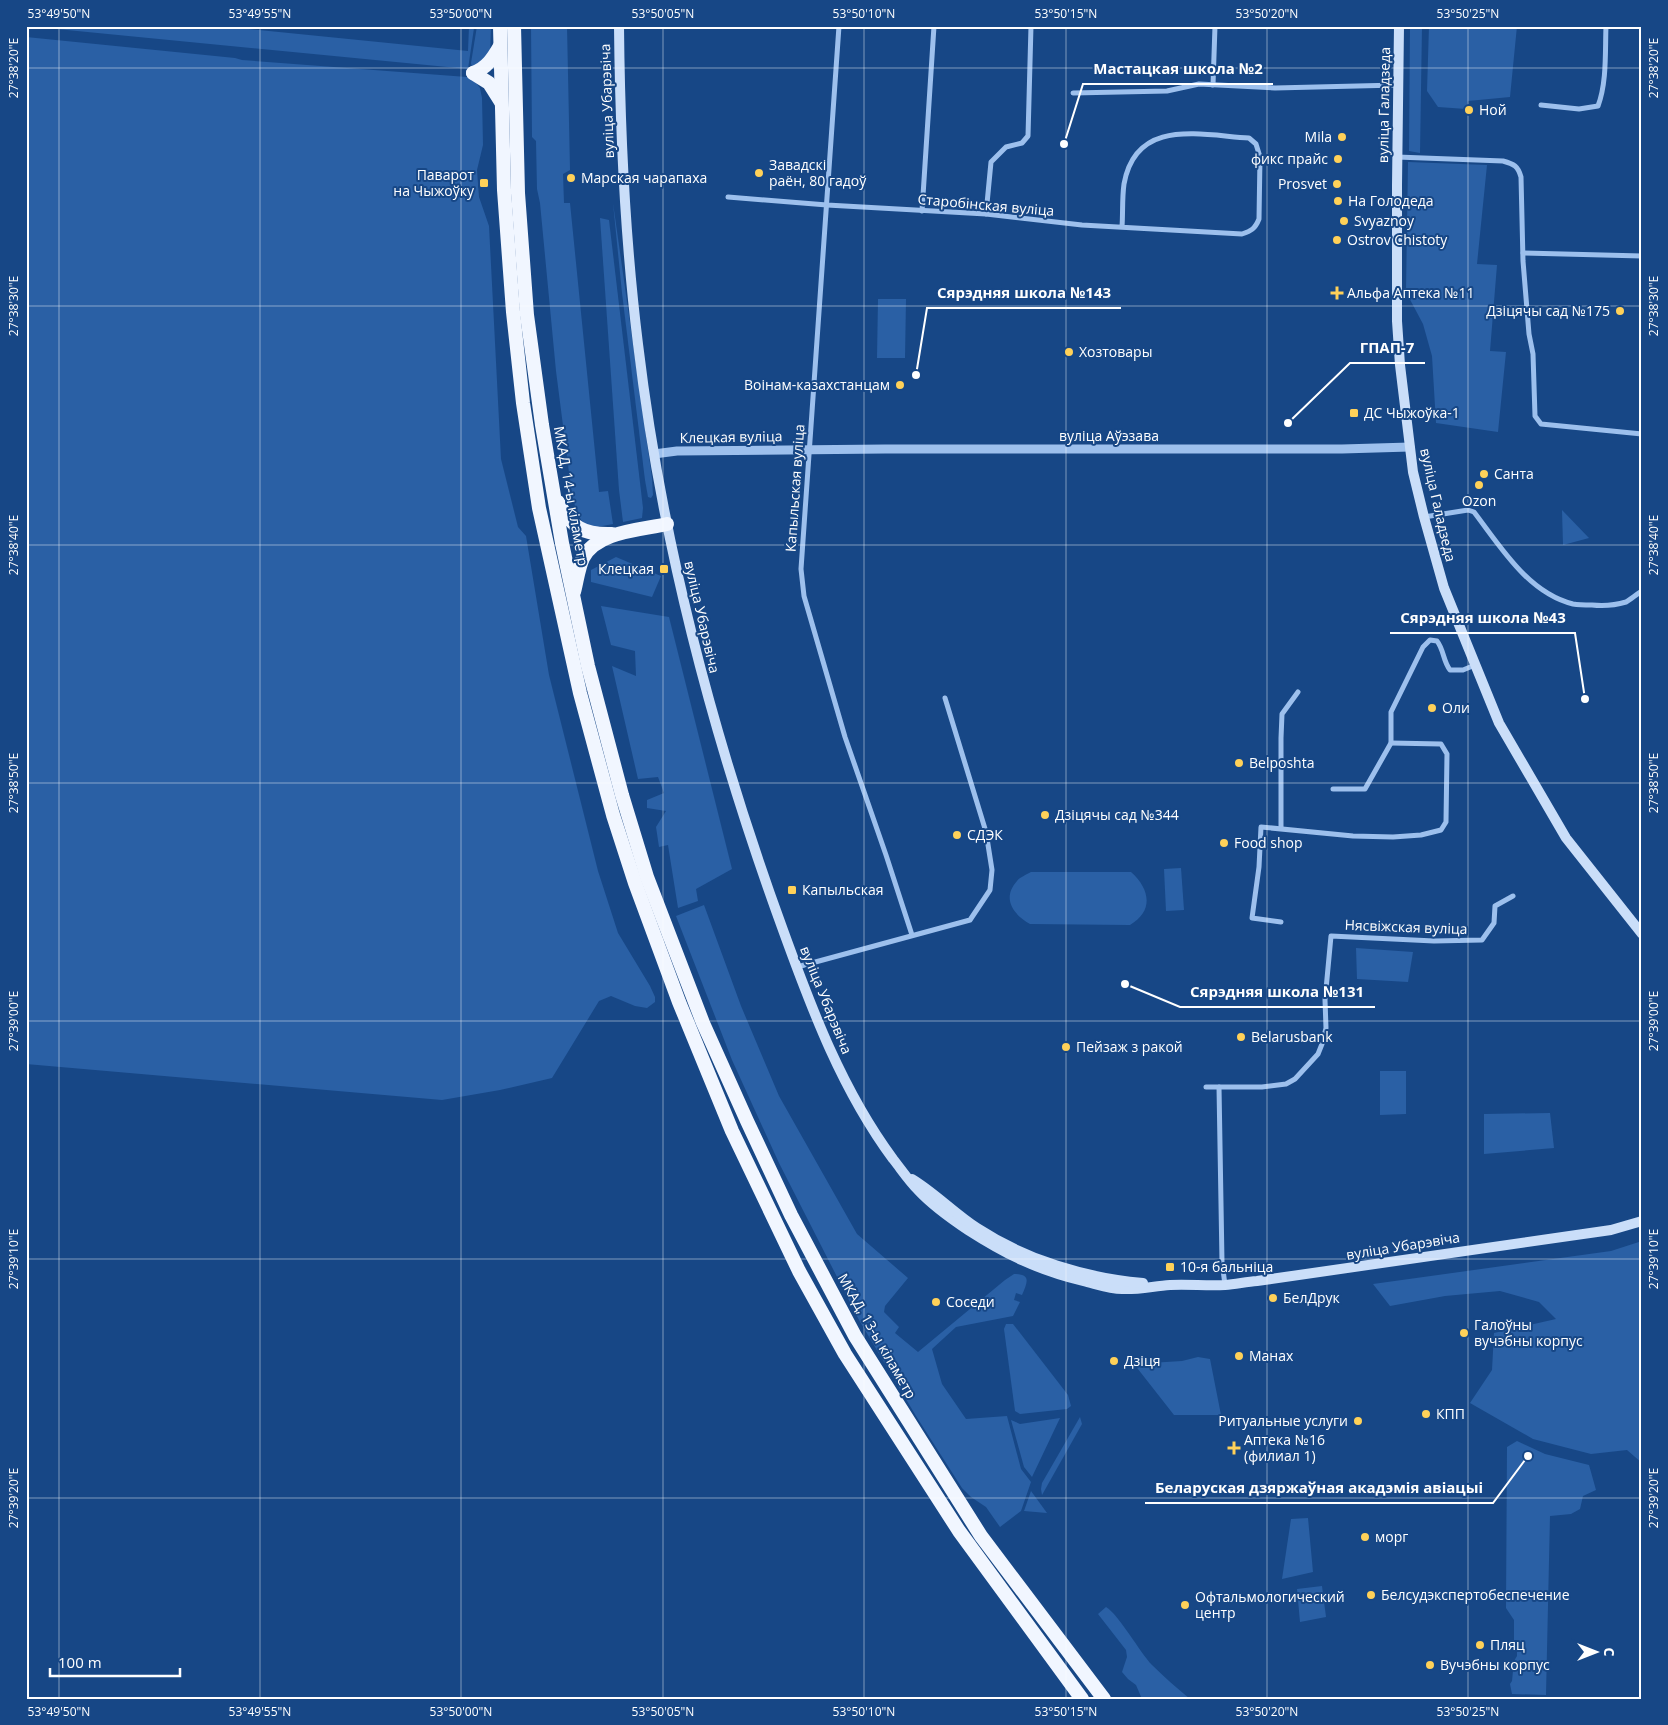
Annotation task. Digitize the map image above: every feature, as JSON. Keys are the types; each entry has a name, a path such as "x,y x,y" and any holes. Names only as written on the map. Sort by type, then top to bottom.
{"highway":[{"path":"500,26 504,190 513,312 523,403 539,508 582,702 613,815 664,963 732,1131 799,1271 845,1354 959,1531 1082,1699"},
{"name":"МКАД, 14-ы кіламетр","path":"514,26 518,193 528,315 553,494 588,666 622,795 647,877 677,957"},
{"path":"500,45 491,61 482,70 473,73 490,83 502,103"},
{"path":"553,494 565,515 584,532 600,535 618,534 667,524"},
{"path":"573,598 580,565 584,556 596,544 618,534"},
{"name":"МКАД, 13-ы кіламетр","path":"677,957 703,1023 791,1215 855,1336 981,1536 1104,1699"}],"main road":[{"name":"вуліца Убарэвіча","path":"619,26 624,174 633,300 644,392 654,454 686,613 722,750 745,824 796,967 831,1053 864,1116 918,1191 959,1224 992,1246 1034,1267 1122,1290 1166,1285 1225,1285 1611,1230 1642,1221"},
{"name":"вуліца Галадзеда","path":"1399,26 1397,157 1400,365 1413,472 1424,517 1444,588 1499,723 1566,838 1642,934"}],"street":[{"name":"Капыльская вуліца","path":"839,26 801,569 804,596 845,736 912,935"},
{"path":"922,211 934,26"},
{"path":"986,214 990,162 1006,147 1022,143 1028,136 1031,26"},
{"path":"1213,85 1214,26"},
{"path":"1541,105 1579,109 1598,106 1603,81 1606,26"},
{"path":"1073,93 1167,91 1199,84 1275,88 1398,85"},
{"name":"Старобінская вуліца","path":"728,197 986,214 1047,222 1122,227 1242,234 1252,231 1259,219 1260,157 1256,144 1248,138 1184,133 1144,145 1133,158 1124,185 1122,227"},
{"path":"1397,157 1504,161 1519,168 1528,326 1533,354 1535,416 1541,424 1642,434"},
{"path":"1523,254 1642,256"},
{"name":"вуліца Аўэзава","path":"808,450 1326,449 1410,447"},
{"name":"Клецкая вуліца","path":"654,454 677,451 808,450"},
{"path":"1424,517 1468,510 1474,512 1528,578 1543,590 1559,599 1574,604 1610,604 1627,602 1642,591"},
{"path":"1333,788 1365,789 1391,743 1391,712 1423,647 1430,640 1437,641 1441,646 1445,664 1450,670 1463,670 1475,665"},
{"path":"1281,828 1282,714 1298,692"},
{"path":"796,967 970,920 990,890 992,870 986,832 944,698"},
{"path":"1281,922 1252,918 1259,867 1261,827 1353,836 1392,837 1421,835 1440,830 1446,822 1447,754 1441,744 1391,743"},
{"name":"Нясвіжская вуліца","path":"1219,1087 1262,1087 1286,1084 1295,1079 1318,1054 1326,1028 1324,1000 1331,936 1434,941 1482,940 1494,923 1498,903 1513,896"},
{"path":"1206,1087 1219,1087 1222,1262 1225,1285"}],"shaded area":[{"path":"26,26 219,26 468,51 469,26 474,26 474,28 468,69"},
{"path":"477,26 491,26 490,54 472,69 471,63"},
{"path":"531,26 567,26 570,170 563,174 564,203 570,203 599,492 608,491 613,524 597,527 591,527 583,523 576,511 571,488 556,371 540,203 537,189 536,141 532,137"},
{"path":"1410,26 1422,26 1420,153 1409,151"},
{"path":"1429,26 1517,26 1510,97 1468,101 1466,109 1438,107 1427,91"},
{"path":"26,37 242,60 467,77 474,80 480,88 483,145 477,170 479,197 489,226 501,459 518,527 526,536 549,675 598,871 618,933 655,997 655,1002 647,1008 635,1006 611,996 599,1001 552,1078 500,1090 442,1100 26,1064"},
{"path":"1408,162 1487,165 1477,264 1497,265 1490,351 1506,352 1498,432 1436,423 1432,356 1423,324 1406,292"},
{"path":"613,203 652,478 653,495 651,498 648,497 645,480"},
{"path":"600,218 609,220 643,508 642,518 623,522 619,490"},
{"path":"878,299 906,299 905,358 877,358"},
{"path":"1562,510 1589,538 1563,545"},
{"path":"616,557 661,576 652,597 591,582 591,570"},
{"path":"601,606 669,617 732,869 696,889 698,901 678,908 668,845 659,847 656,827 666,811 647,808 647,800 664,793 658,777 638,779 612,666 636,676 635,651 611,645"},
{"path":"1181,868 1184,910 1166,911 1164,869"},
{"path":"1031,872 1131,872 1142,885 1147,900 1146,907 1138,919 1130,925 1030,924 1015,911 1010,900 1010,894 1017,881"},
{"path":"704,905 741,1006 779,1096 857,1234 908,1278 885,1306 884,1312 899,1327 895,1333 918,1352 1005,1280 1014,1274 1026,1277 1027,1280 1022,1295 1016,1293 1014,1300 1020,1302 1013,1316 956,1327 932,1349 942,1384 966,1419 1007,1416 1021,1469 1031,1482 1021,1511 1000,1527 986,1507 962,1488 916,1416 859,1320 779,1163 732,1060 676,916"},
{"path":"1356,948 1413,952 1408,982 1357,979"},
{"path":"1380,1071 1406,1071 1406,1114 1380,1115"},
{"path":"1550,1113 1554,1148 1484,1154 1484,1114"},
{"path":"1642,1241 1642,1463 1627,1450 1591,1454 1533,1439 1470,1403 1492,1370 1494,1333 1556,1319 1539,1302 1500,1291 1445,1296 1390,1306 1373,1284 1611,1251"},
{"path":"1006,1324 1013,1324 1068,1395 1071,1406 1067,1409 1020,1414 1015,1411 1004,1329"},
{"path":"1198,1357 1210,1359 1221,1415 1174,1415 1134,1364 1182,1361"},
{"path":"1080,1417 1082,1424 1042,1495 1042,1483"},
{"path":"1060,1418 1032,1477 1024,1467 1011,1420 1020,1424"},
{"path":"1517,1441 1545,1454 1589,1465 1596,1490 1583,1496 1580,1509 1571,1514 1550,1516 1546,1695 1512,1694 1510,1684 1514,1661 1517,1656 1517,1640 1514,1640 1514,1620 1506,1608 1507,1447"},
{"path":"1031,1491 1047,1513 1024,1511"},
{"path":"1308,1518 1313,1572 1282,1579 1291,1519"},
{"path":"1322,1586 1326,1617 1300,1622 1297,1589"},
{"path":"1106,1607 1117,1617 1152,1665 1190,1699 1142,1699 1136,1685 1122,1672 1127,1657 1126,1650 1098,1614"}],"place":[{"name":"Ной","path":"1469,110"},
{"name":"Mila","path":"1342,137"},
{"name":"Мастацкая школа №2","path":"1064,144"},
{"name":"фикс прайс","path":"1338,159"},
{"name":"Завадскі раён, 80 гадоў","path":"759,173"},
{"name":"Марская чарапаха","path":"571,178"},
{"name":"Паварот на Чыжоўку","path":"484,183"},
{"name":"Prosvet","path":"1337,184"},
{"name":"На Голодеда","path":"1338,201"},
{"name":"Svyaznoy","path":"1344,221"},
{"name":"Ostrov Chistoty","path":"1337,240"},
{"name":"Альфа Аптека №11","path":"1337,293"},
{"name":"Дзіцячы сад №175","path":"1620,311"},
{"name":"Хозтовары","path":"1069,352"},
{"name":"Сярэдняя школа №143","path":"916,375"},
{"name":"Воінам-казахстанцам","path":"900,385"},
{"name":"ДС Чыжоўка-1","path":"1354,413"},
{"name":"ГПАП-7","path":"1288,423"},
{"name":"Санта","path":"1484,474"},
{"name":"Ozon","path":"1479,485"},
{"name":"Клецкая","path":"664,569"},
{"name":"Сярэдняя школа №43","path":"1585,699"},
{"name":"Оли","path":"1432,708"},
{"name":"Belposhta","path":"1239,763"},
{"name":"Дзіцячы сад №344","path":"1045,815"},
{"name":"СДЭК","path":"957,835"},
{"name":"Food shop","path":"1224,843"},
{"name":"Капыльская","path":"792,890"},
{"name":"Сярэдняя школа №131","path":"1125,984"},
{"name":"Belarusbank","path":"1241,1037"},
{"name":"Пейзаж з ракой","path":"1066,1047"},
{"name":"10-я бальніца","path":"1170,1267"},
{"name":"БелДрук","path":"1273,1298"},
{"name":"Соседи","path":"936,1302"},
{"name":"Галоўны вучэбны корпус","path":"1464,1333"},
{"name":"Манах","path":"1239,1356"},
{"name":"Дзіця","path":"1114,1361"},
{"name":"КПП","path":"1426,1414"},
{"name":"Ритуальные услуги","path":"1358,1421"},
{"name":"Аптека №16 (филиал 1)","path":"1234,1448"},
{"name":"Беларуская дзяржаўная акадэмія авіацыі","path":"1528,1456"},
{"name":"морг","path":"1365,1537"},
{"name":"Белсудэкспертобеспечение","path":"1371,1595"},
{"name":"Офтальмологический центр","path":"1185,1605"},
{"name":"Пляц","path":"1480,1645"},
{"name":"Вучэбны корпус","path":"1430,1665"}]}
